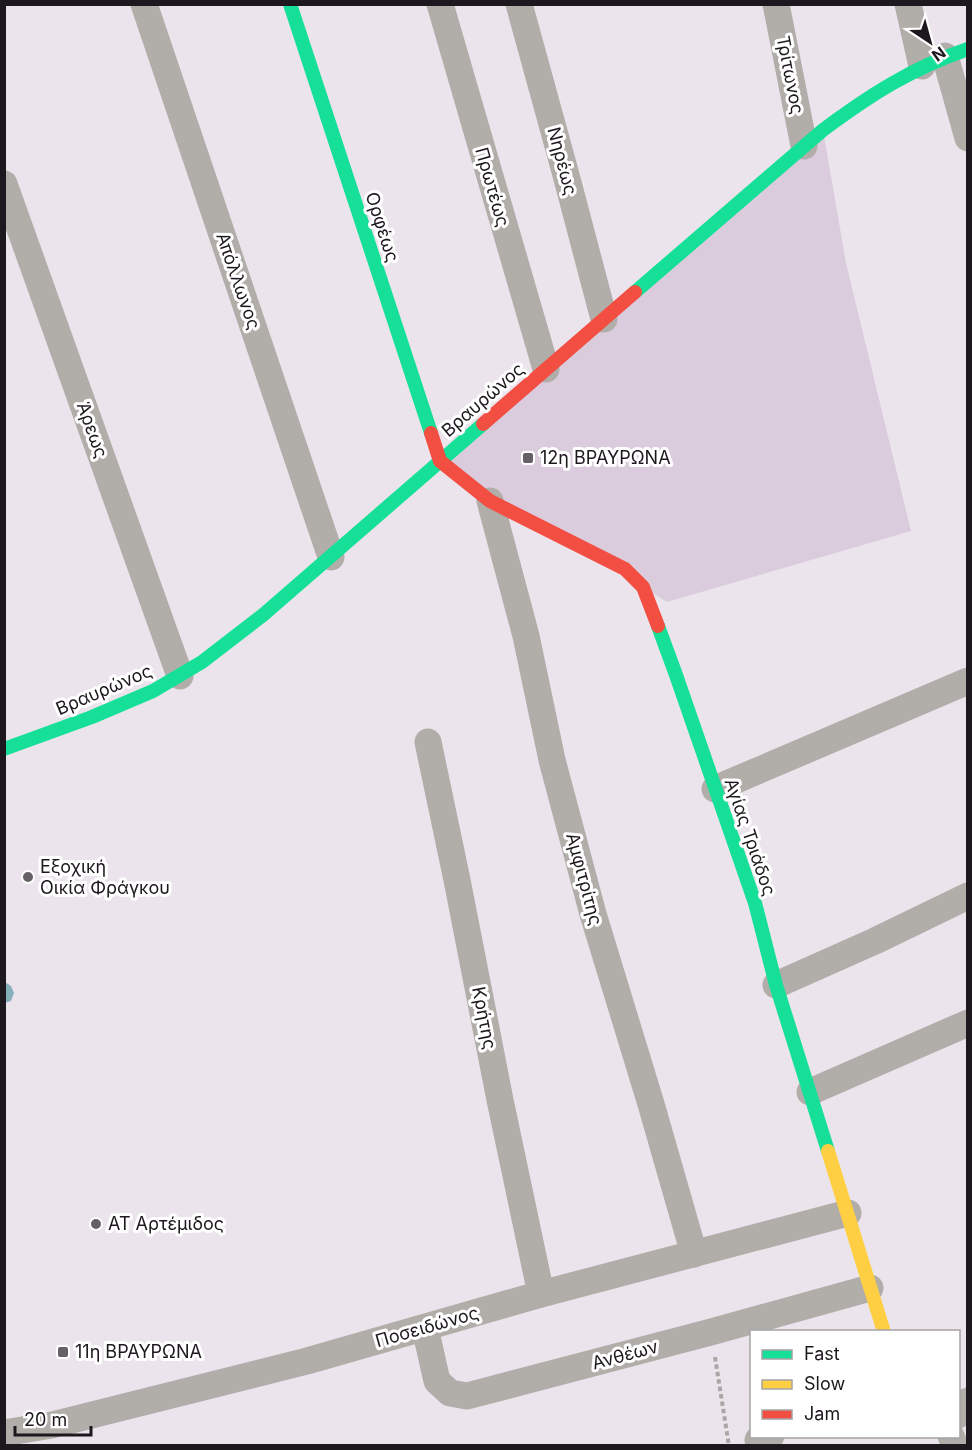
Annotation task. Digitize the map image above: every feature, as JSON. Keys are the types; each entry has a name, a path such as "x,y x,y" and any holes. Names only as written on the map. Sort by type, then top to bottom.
{"street":[{"name":"Απόλλωνος","path":"144,4 331,557"},
{"name":"Ορφέως","path":"290,4 440,461"},
{"name":"Πρωτέως","path":"440,4 546,369"},
{"name":"Νηρέως","path":"519,4 604,319"},
{"name":"Τρίτωνος","path":"776,4 804,146"},
{"path":"908,4 945,57 968,138"},
{"name":"Βραυρώνος","path":"4,748 153,691 202,662 331,557 804,146 853,107 891,82 945,57"},
{"name":"Άρεως","path":"4,184 180,676"},
{"name":"Αγίας Τριάδος","path":"440,461 490,501 625,569 643,587 755,903 776,985 883,1330"},
{"name":"Αμφιτρίτης","path":"490,501 526,636 552,760 593,914 694,1254"},
{"path":"715,789 968,681"},
{"name":"Κρήτης","path":"428,742 541,1294"},
{"path":"776,985 968,896"},
{"path":"810,1092 968,1023"},
{"name":"Ποσειδώνος","path":"4,1433 57,1435 541,1294 848,1213"},
{"name":"Ανθέων","path":"425,1328 437,1381 450,1393 467,1396 870,1288"}],"path":[{"path":"711,1332 729,1446"}],"shaded area":[{"path":"823,130 846,263 911,531 667,602 440,461"}],"water":[{"path":"5,982 11,986 14,993 11,1001 5,1003"}],"traffic: fast":[{"path":"290,4 431,433"},
{"path":"635,292 840,117 910,74 968,49"},
{"path":"4,749 92,717 153,691 202,662 263,615 483,424"},
{"path":"658,626 755,903 776,985 828,1151"}],"traffic: slow":[{"path":"828,1151 883,1330"}],"traffic: jam":[{"path":"483,424 635,292"},
{"path":"431,433 440,461 490,501 625,569 643,587 658,626"}],"place":[{"name":"12η ΒΡΑΥΡΩΝΑ","path":"528,458"},
{"name":"Εξοχική Οικία Φράγκου","path":"28,877"},
{"name":"ΑΤ Αρτέμιδος","path":"96,1224"},
{"name":"11η ΒΡΑΥΡΩΝΑ","path":"63,1352"}]}
